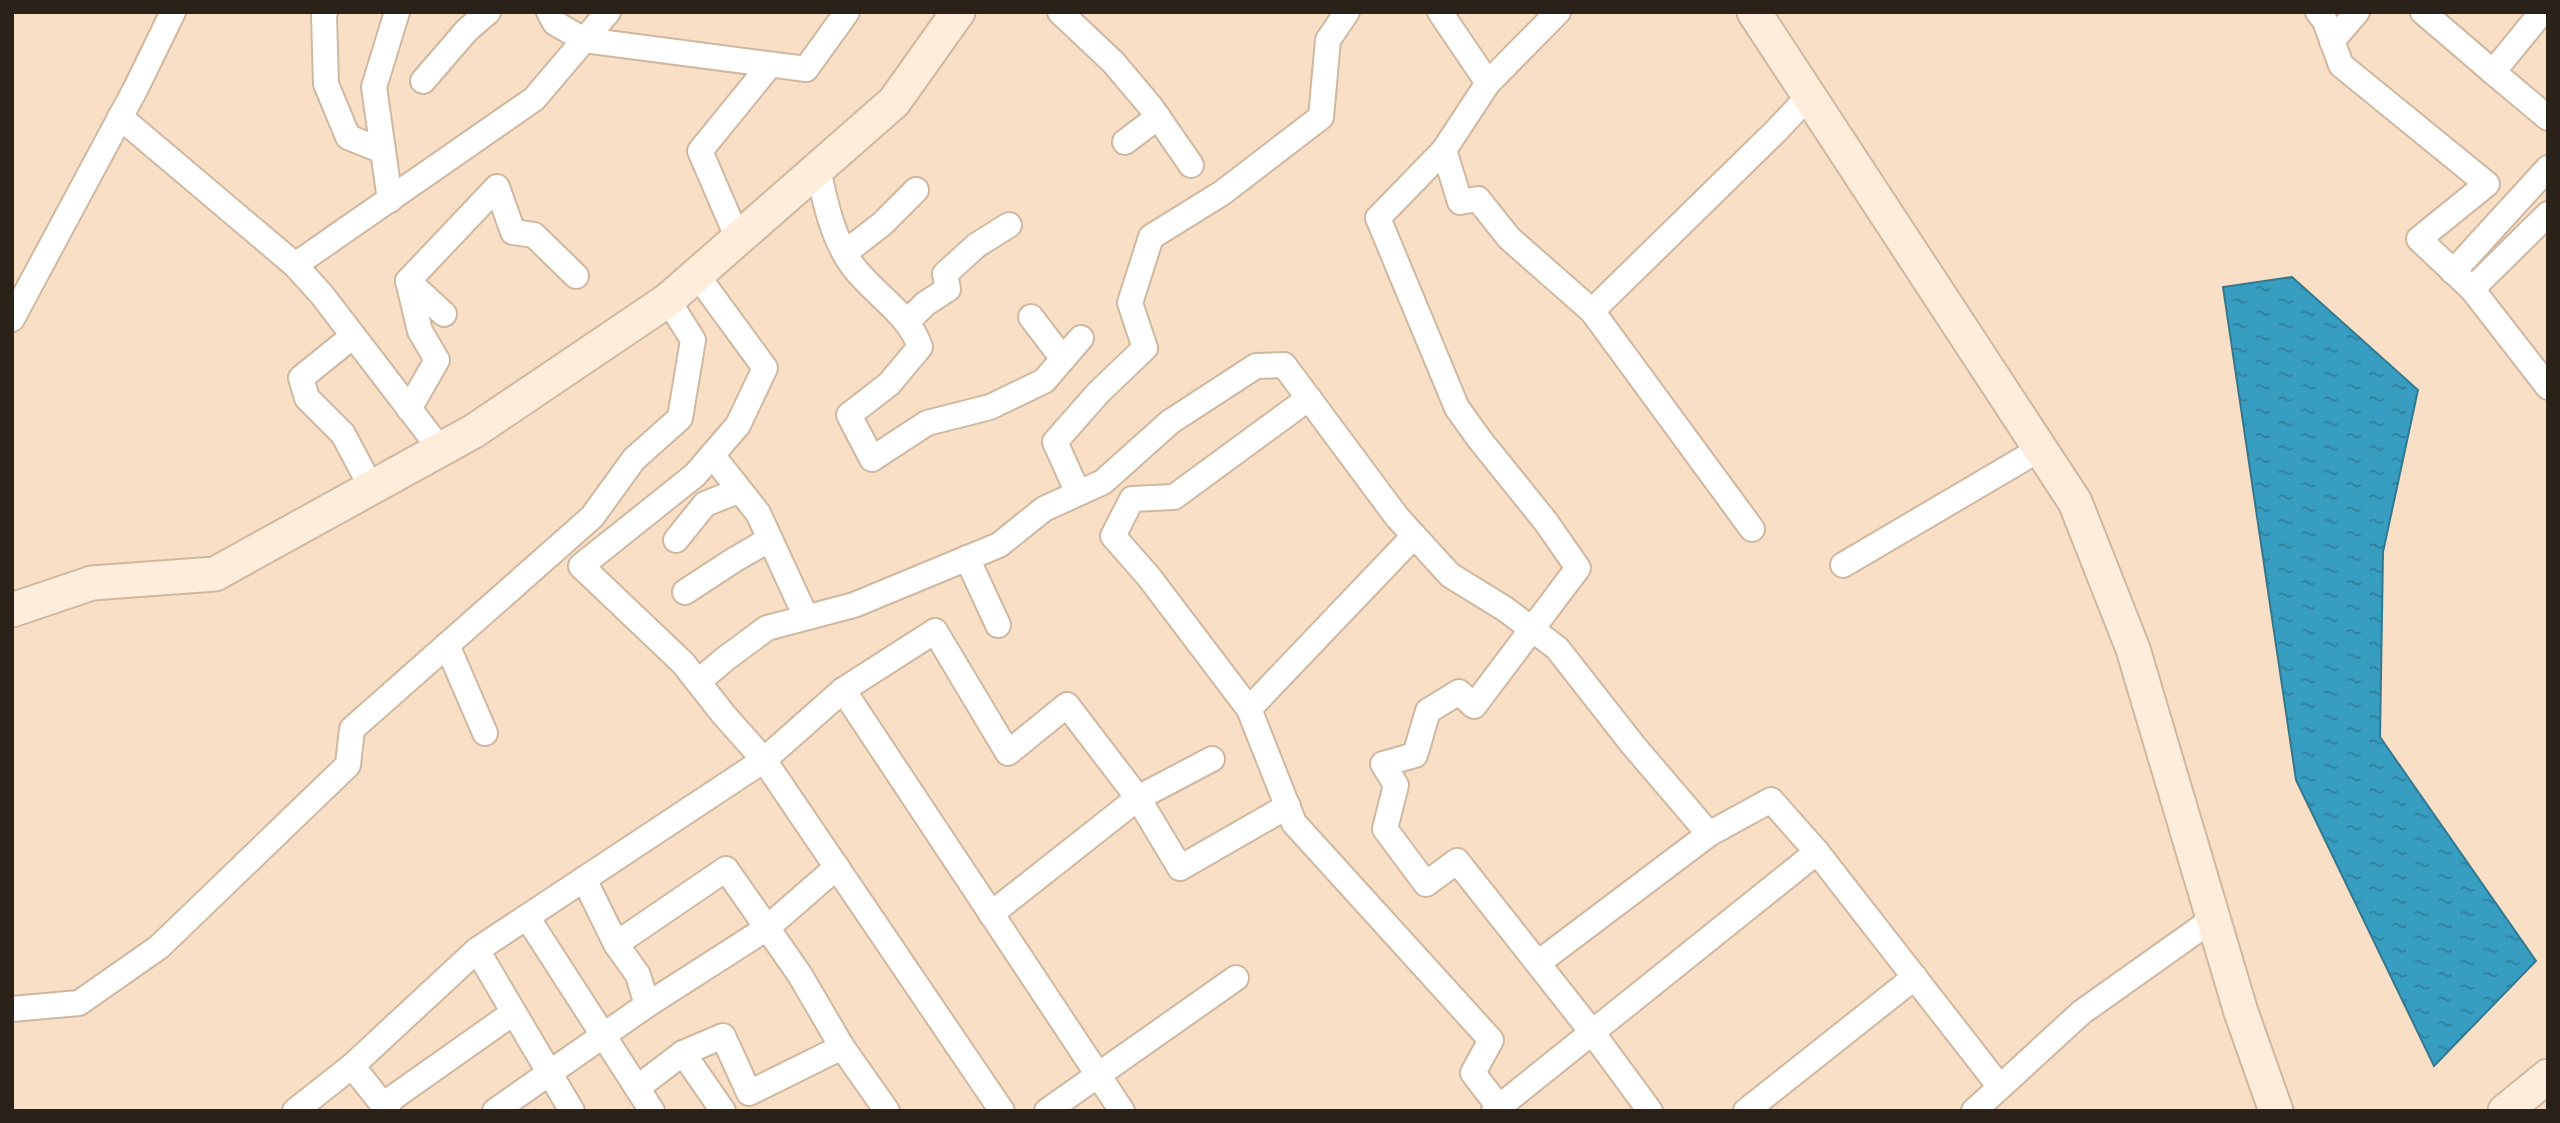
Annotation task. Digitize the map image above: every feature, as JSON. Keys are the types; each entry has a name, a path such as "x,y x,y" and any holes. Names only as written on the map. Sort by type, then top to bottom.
{"main road":[{"path":"12,610 92,583 215,574 474,431 668,300 697,275 894,102 958,12"},
{"path":"1754,12 2075,502 2133,649 2241,1012 2276,1111"},
{"path":"2505,1111 2548,1076"}],"street":[{"path":"12,319 173,12"},
{"path":"326,12 326,83 348,137 383,151"},
{"path":"390,200 374,87 397,12"},
{"path":"423,81 467,30 488,12"},
{"path":"549,12 555,23 584,40 806,69 847,12"},
{"path":"295,265 534,99 608,12"},
{"path":"1060,12 1113,62 1158,117 1191,165"},
{"path":"1078,493 1055,442 1098,393 1145,348 1130,303 1152,237 1222,193 1321,117 1328,40 1347,12"},
{"path":"1440,12 1488,83"},
{"path":"1558,12 1488,83 1444,150 1378,218 1457,408 1546,522 1578,568 1474,706 1458,692 1428,712 1415,755 1383,764 1396,785 1385,829 1426,884 1457,861 1592,1032 1650,1111"},
{"path":"2318,12 2325,21 2341,65 2487,184 2419,239 2472,289 2548,387"},
{"path":"2332,41 2357,12"},
{"path":"2423,12 2548,118"},
{"path":"2493,72 2542,12"},
{"path":"738,239 700,151 771,65"},
{"path":"1592,311 1809,96"},
{"path":"120,117 295,265 441,450"},
{"path":"1125,142 1158,117"},
{"path":"1444,150 1460,202 1478,199 1509,238 1592,311 1752,529"},
{"path":"2453,272 2548,168"},
{"path":"818,169 829,217 852,265 914,329 920,347 889,384 849,415 872,459 927,423 990,407 1044,381 1081,338"},
{"path":"408,281 497,187 513,232 534,235 576,276"},
{"path":"846,252 882,224 916,190"},
{"path":"2472,289 2548,214"},
{"path":"906,322 925,304 948,289 945,274 977,244 1009,225"},
{"path":"697,275 765,368 737,425 695,475 581,566 683,663 764,760 1002,1111"},
{"path":"408,281 419,331 437,360 409,409"},
{"path":"408,281 444,314"},
{"path":"12,1009 79,1003 159,947 348,765 352,729 592,517 634,459 680,418 693,340 668,300"},
{"path":"1031,317 1063,359"},
{"path":"353,336 301,378 307,398 343,434 372,487"},
{"path":"698,682 767,628 854,605 999,545 1044,509 1103,482 1170,422 1256,366 1283,365 1414,536 1450,575 1505,609 1557,648 1633,745 1709,834"},
{"path":"1132,499 1174,497 1310,398"},
{"path":"1843,565 2040,449"},
{"path":"712,456 758,513 806,617"},
{"path":"1131,457 1132,499 1113,536 1149,577 1249,709 1294,823 1491,1040 1473,1073 1497,1109 1817,852"},
{"path":"676,540 705,504 738,491"},
{"path":"1249,709 1414,536"},
{"path":"685,592 770,539"},
{"path":"967,558 998,625"},
{"path":"303,1108 477,950 764,760 843,690 935,631 1009,753 1067,705 1138,798 1180,868 1287,806"},
{"path":"447,645 485,733"},
{"path":"843,690 1122,1111"},
{"path":"991,914 1138,798 1212,760"},
{"path":"1538,963 1709,834 1771,800 1817,852 2000,1087"},
{"path":"495,1111 647,1005 767,928 837,867"},
{"path":"616,944 726,869 800,975 842,1047 887,1111"},
{"path":"584,879 616,944 638,975 647,1005"},
{"path":"527,917 652,1111"},
{"path":"1974,1111 2082,1012 2213,919"},
{"path":"477,950 572,1111"},
{"path":"1047,1111 1236,978"},
{"path":"1746,1111 1915,978"},
{"path":"352,1066 387,1109 394,1097 513,1013"},
{"path":"637,1088 683,1053 723,1036 749,1093 842,1047"},
{"path":"683,1053 723,1111"}],"water":[{"path":"2292,277 2418,390 2383,552 2380,737 2536,961 2434,1066 2296,780 2223,287"}]}
